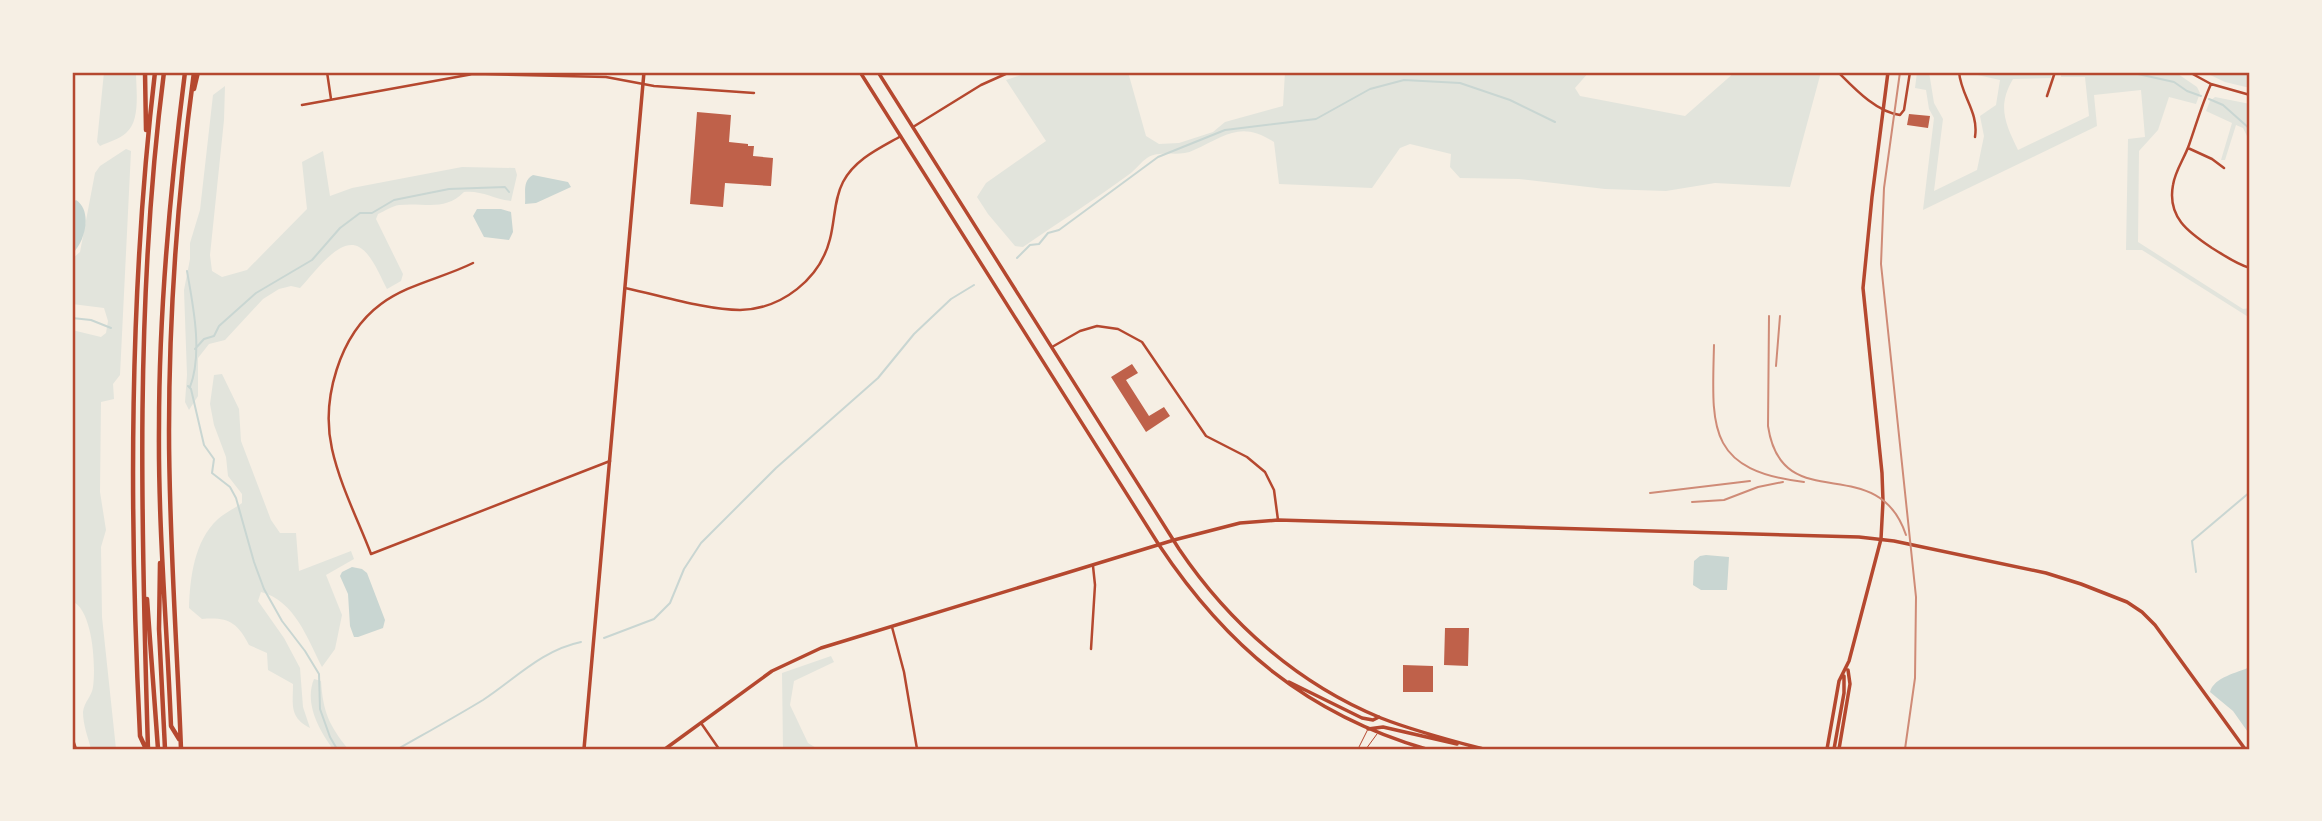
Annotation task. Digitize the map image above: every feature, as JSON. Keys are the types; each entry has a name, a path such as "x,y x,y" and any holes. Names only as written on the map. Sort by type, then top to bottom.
{"highway":[{"path":"145,72 147,154"},
{"path":"147,749 141,736 135,638 132,463 136,304 155,72"},
{"path":"147,749 142,451 147,267 164,72"},
{"path":"181,742 171,726 159,430 162,311 186,72"},
{"path":"181,749 169,488 169,389 175,247 189,110 196,72"},
{"path":"162,538 159,616 164,749"},
{"path":"143,556 158,749"}],"main road":[{"path":"584,749 644,72"},
{"path":"860,72 1158,545 1212,616 1239,644 1281,678 1324,706 1368,729 1426,749"},
{"path":"878,72 1174,540 1209,590 1259,642 1317,685 1380,717 1414,730 1483,749"},
{"path":"1827,749 1839,681 1847,668 1881,539 1882,483 1863,288 1888,72"},
{"path":"666,749 757,681 789,661 821,648 1174,540 1240,523 1278,520 1881,539 2046,573 2104,592 2134,607 2155,625 2245,749"},
{"path":"1836,749 1850,684 1847,668"},
{"path":"1836,749 1844,692 1843,674"},
{"path":"1281,678 1362,718 1373,720 1380,717"},
{"path":"1368,729 1383,727 1428,739 1476,747"}],"street":[{"path":"327,72 331,99"},
{"path":"914,127 982,85 1010,72"},
{"path":"1838,72 1861,94 1891,114 1900,115 1904,112 1909,72"},
{"path":"1959,72 1961,87 1976,119 1975,137"},
{"path":"2047,96 2055,72"},
{"path":"2189,72 2211,85 2250,95"},
{"path":"302,105 465,75 555,74 606,77 643,84 754,93"},
{"path":"2211,85 2173,183 2172,198 2177,219 2191,234 2250,268"},
{"path":"625,288 738,310 764,306 790,295 810,278 824,257 839,192 848,174 867,156 901,136"},
{"path":"2188,148 2224,168"},
{"path":"473,263 402,291 381,304 353,333 340,363 331,400 330,438 335,459 371,554 610,461"},
{"path":"1052,346 1080,331 1097,327 1118,329 1142,342 1206,436 1247,457 1265,472 1274,490 1278,520"},
{"path":"1091,649 1093,566"},
{"path":"892,627 904,672 917,749"},
{"path":"701,723 719,749"},
{"path":"72,737 76,749"}],"lane":[{"path":"1358,749 1368,729"},
{"path":"1366,749 1378,733"}],"shaded area":[{"path":"104,72 136,72 137,104 131,128 121,137 100,146 97,142"},
{"path":"1030,72 1128,72 1146,136 1159,144 1179,143 1213,132 1225,122 1283,106 1285,72 1589,72 1575,88 1580,96 1685,116 1735,72 1821,72 1790,187 1715,183 1666,191 1605,189 1519,179 1460,178 1450,167 1451,154 1410,144 1400,148 1372,188 1279,184 1274,142 1262,135 1242,131 1233,132 1188,152 1159,154 1147,158 1118,183 1023,247 1015,246 977,197 986,183 1046,141 1006,80"},
{"path":"1917,72 1929,72 1934,103 1943,119 1934,191 1977,170 1984,136 1980,116 1996,105 2000,80 1964,72 2051,73 2051,78 2013,79 2008,89 2005,114 2018,150 2089,116 2085,77 2061,77 2061,73 2175,72 2197,87 2200,93 2196,104 2169,97 2158,130 2139,151 2138,242 2243,309 2250,308 2250,318 2142,250 2126,250 2128,139 2145,137 2141,90 2094,95 2097,126 1923,210 1934,118 1929,109 1926,90 1915,88"},
{"path":"2204,72 2248,72 2250,88 2225,82"},
{"path":"225,86 210,255 212,271 222,277 247,270 307,209 302,162 323,151 330,196 352,188 462,167 515,168 517,175 511,201 476,192 464,192 442,204 399,205 378,214 376,219 403,274 401,281 387,289 364,250 351,245 343,247 319,266 300,288 291,286 279,289 263,299 225,340 209,344 198,358 198,396 189,410 185,402 187,375 184,290 190,243 200,210 213,95"},
{"path":"2215,97 2250,104 2250,142 2243,128 2236,125 2225,160 2221,160 2232,123 2206,111"},
{"path":"126,149 131,151 120,375 113,384 114,399 101,402 100,492 106,530 101,547 102,617 116,749 91,749 83,712 93,687 92,640 85,615 72,601 72,330 101,337 106,333 108,321 104,308 72,304 72,259 80,252 95,173 100,166"},
{"path":"533,175 568,182 571,187 536,203 525,204 526,184"},
{"path":"76,200 86,219 83,235 72,254 72,203"},
{"path":"477,209 501,209 511,212 513,232 509,240 484,237 473,216"},
{"path":"222,374 239,409 241,441 271,520 280,533 296,533 299,571 351,551 354,559 326,575 342,615 335,649 322,667 299,622 283,603 261,592 258,601 284,638 300,668 303,707 310,728 295,715 293,684 268,670 267,653 249,645 231,623 219,619 202,619 189,608 192,572 203,538 218,519 242,503 242,494 228,476 226,457 214,425 210,404 214,375"},
{"path":"1706,555 1729,557 1727,590 1701,590 1693,585 1694,561"},
{"path":"352,567 367,573 385,620 383,628 358,637 354,637 350,626 348,594 340,576"},
{"path":"831,656 834,662 794,681 790,705 808,743 818,749 783,749 782,673"},
{"path":"2250,667 2250,735 2233,711 2210,692 2221,679"},
{"path":"314,679 321,681 328,718 348,749 333,749 318,725 311,697"}],"building":[{"path":"697,112 731,115 729,142 754,146 753,156 773,158 771,186 725,183 723,207 690,204"},
{"path":"1909,114 1930,116 1928,128 1907,125"},
{"path":"1132,364 1138,373 1126,380 1149,416 1164,407 1170,416 1146,432 1111,377"},
{"path":"1445,628 1469,628 1468,666 1444,665"},
{"path":"1403,665 1433,666 1433,692 1403,692"}],"waterway":[{"path":"2129,72 2174,82 2201,96"},
{"path":"1017,258 1030,245 1039,244 1048,233 1059,230 1158,157 1225,130 1316,119 1370,89 1404,80 1460,83 1510,100 1555,122"},
{"path":"2209,99 2223,105 2250,129"},
{"path":"195,349 204,339 214,336 219,326 256,293 312,260 340,228 360,213 372,213 394,200 449,189 505,187 509,192"},
{"path":"187,271 196,344 194,374 190,387"},
{"path":"604,638 654,619 670,603 684,569 701,543 776,468 878,378 914,334 951,299 974,285"},
{"path":"72,318 91,320 111,328"},
{"path":"188,386 191,389 204,445 214,459 212,473 230,487 236,498 264,589 282,621 319,674 320,709 337,749"},
{"path":"2196,572 2192,541 2250,492"},
{"path":"398,749 483,700 541,658 581,642"}],"railway":[{"path":"1900,72 1884,188 1881,264 1916,597 1915,678 1905,749"},
{"path":"1769,316 1768,426 1777,454 1791,470 1810,479 1874,494 1892,509 1906,535"},
{"path":"1776,366 1780,316"},
{"path":"1714,345 1713,399 1722,440 1732,455 1748,467 1772,476 1804,482"},
{"path":"1650,493 1750,481"},
{"path":"1692,502 1724,500 1758,487 1783,482"}]}
